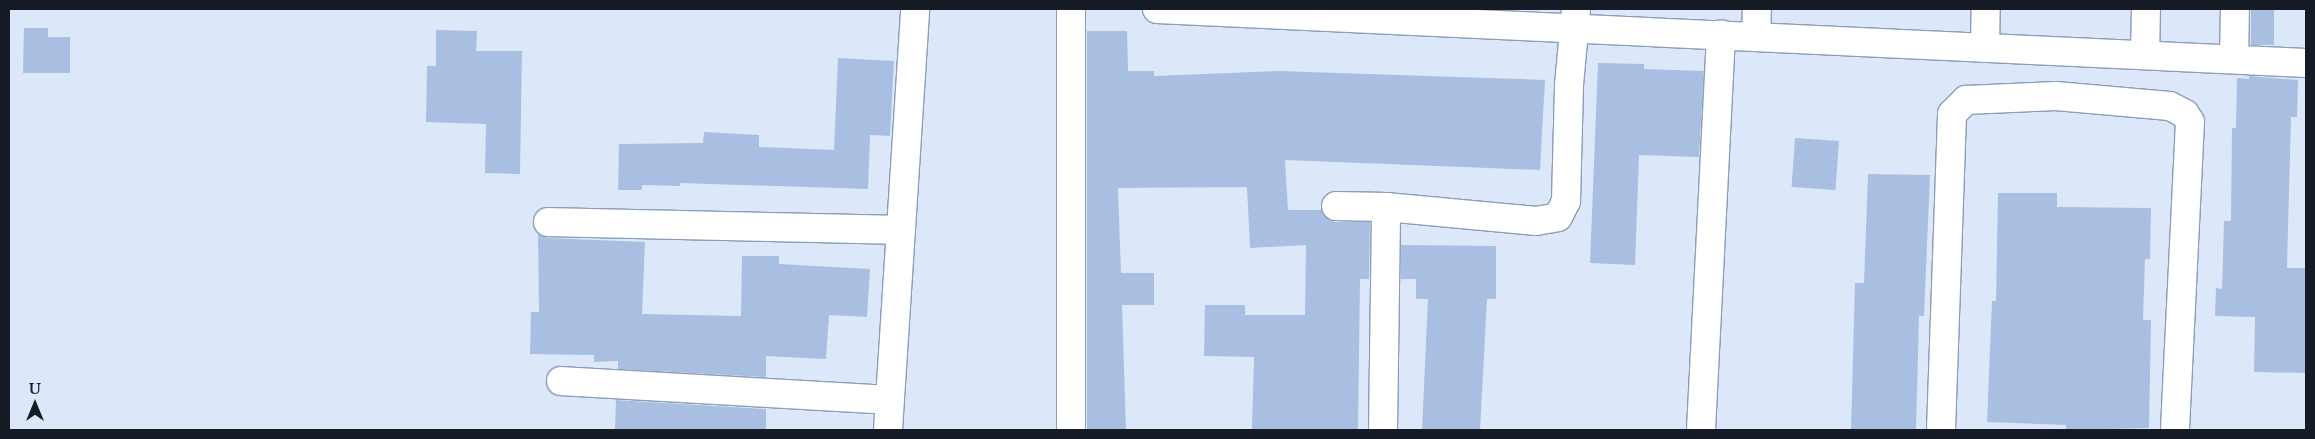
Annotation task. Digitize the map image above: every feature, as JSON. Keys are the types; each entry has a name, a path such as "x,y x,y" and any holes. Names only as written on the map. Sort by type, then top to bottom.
{"street":[{"path":"888,430 915,9"},
{"path":"1070,9 1071,430"},
{"path":"1158,9 1575,19 1722,35 2306,63"},
{"path":"1756,36 1757,9"},
{"path":"1985,48 1986,9"},
{"path":"2145,55 2146,9"},
{"path":"2234,59 2235,9"},
{"path":"1336,206 1386,207 1536,221 1558,217 1566,201 1569,85 1575,19"},
{"path":"1701,430 1722,35"},
{"path":"1941,430 1952,114 1966,100 2056,96 2170,106 2185,114 2190,122 2175,430"},
{"path":"1384,430 1386,207"},
{"path":"548,222 901,230"},
{"path":"561,381 889,400"}],"building":[{"path":"2251,9 2274,9 2274,45 2251,45"},
{"path":"24,28 48,28 48,37 70,37 70,73 23,73"},
{"path":"436,30 477,31 476,51 522,51 520,174 485,173 486,124 426,122 427,66 436,66"},
{"path":"1087,31 1127,31 1128,71 1154,71 1154,76 1279,71 1545,80 1540,170 1285,160 1288,210 1321,210 1328,219 1335,222 1370,222 1369,279 1360,279 1358,430 1252,430 1254,357 1204,356 1205,305 1245,305 1245,315 1305,315 1306,245 1250,248 1247,187 1118,188 1121,273 1154,273 1154,305 1122,305 1126,430 1087,430"},
{"path":"838,58 894,61 890,136 870,135 868,189 680,183 680,186 642,185 642,190 618,190 619,144 703,143 704,132 759,135 759,147 834,150"},
{"path":"1598,63 1644,64 1644,69 1704,71 1699,157 1639,155 1635,265 1590,263"},
{"path":"2249,76 2298,80 2297,117 2291,117 2287,268 2306,268 2306,373 2254,372 2255,317 2215,316 2216,288 2222,289 2224,221 2231,221 2232,128 2236,128 2237,78 2249,79"},
{"path":"1795,138 1839,141 1835,190 1792,187"},
{"path":"1868,174 1930,175 1924,316 1919,316 1916,430 1851,430 1855,283 1864,283"},
{"path":"1998,193 2057,193 2057,207 2151,208 2150,259 2145,259 2143,320 2151,320 2149,428 2066,430 2066,425 1987,422 1992,301 1996,301"},
{"path":"538,234 548,238 645,242 642,314 741,316 742,256 779,256 779,264 870,269 867,317 829,315 826,359 766,356 766,377 618,369 618,361 594,362 594,355 530,354 531,312 539,312"},
{"path":"1401,245 1496,246 1496,299 1487,299 1480,430 1422,430 1428,299 1416,299 1416,279 1401,279"},
{"path":"616,400 766,409 766,430 615,430"}]}
